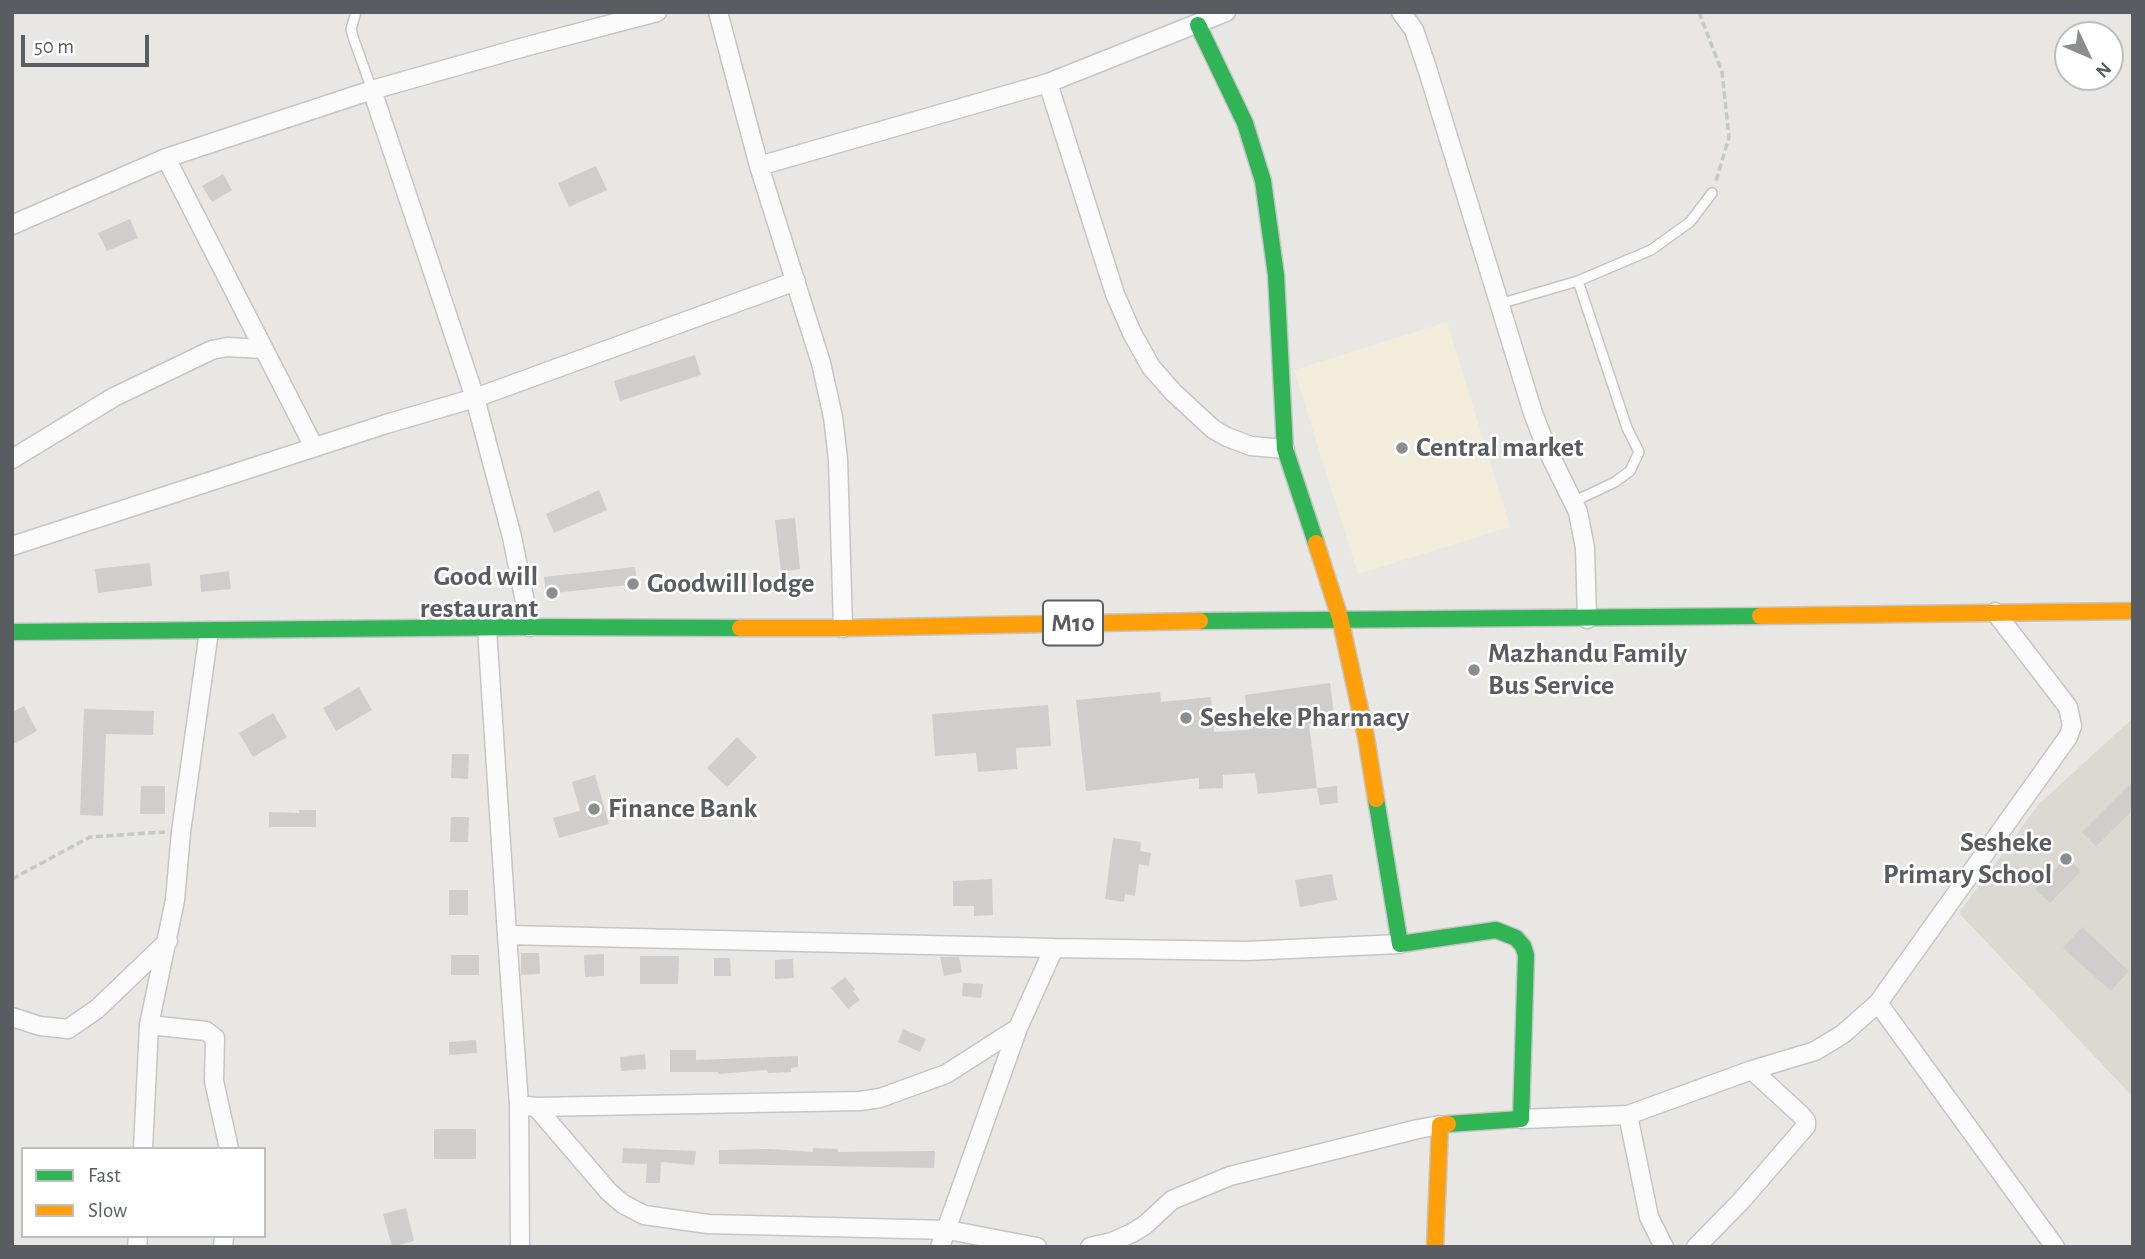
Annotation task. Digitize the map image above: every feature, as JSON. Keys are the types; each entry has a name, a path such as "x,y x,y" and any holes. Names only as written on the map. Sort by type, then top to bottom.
{"main road":[{"path":"1198,25 1245,123 1263,181 1276,275 1285,449 1340,618 1366,737 1400,944 1496,930 1508,933 1523,946 1525,955 1521,1119 1440,1125 1435,1247"},
{"name":"M10","path":"12,632 530,627 843,628 1340,618 1587,619 2133,611"}],"street":[{"path":"12,225 166,158 372,90 657,12"},
{"path":"718,12 759,166 821,363 833,417 838,459 843,628"},
{"path":"759,166 1048,83 1226,12"},
{"path":"1401,12 1414,30 1427,68 1546,447 1575,501 1585,548 1587,619"},
{"path":"1048,83 1115,294 1151,367 1173,392 1213,429 1227,438 1251,446 1285,449"},
{"path":"372,90 475,398 512,537 530,627"},
{"path":"166,158 314,447"},
{"path":"12,546 314,447 475,398 796,281"},
{"path":"12,458 114,397 212,350 227,347 264,349"},
{"path":"1521,1119 1628,1115 1752,1070 1815,1051 1830,1044 1878,1003 2060,748 2072,726 2068,707 1995,612"},
{"path":"487,628 508,935 528,1106 520,1247"},
{"path":"143,1147 149,1026 179,870 181,832 209,631"},
{"path":"508,935 1246,951 1400,944"},
{"path":"12,1017 40,1027 68,1029 97,1009 167,941"},
{"path":"944,1238 1018,1028 1054,947"},
{"path":"1878,1003 2055,1247"},
{"path":"149,1026 206,1031 215,1038 214,1081 229,1147"},
{"path":"528,1106 860,1101 880,1098 946,1074 1018,1028"},
{"path":"1696,1247 1742,1200 1806,1126 1801,1115 1752,1070"},
{"path":"528,1106 609,1192 623,1204 645,1215 708,1224 944,1238 1037,1247"},
{"path":"1628,1115 1649,1217 1664,1247"},
{"path":"1090,1247 1112,1242 1132,1233 1145,1225 1172,1200 1230,1176 1440,1125"}],"lane":[{"path":"356,12 351,29 352,37 372,90"},
{"path":"1499,304 1578,281 1651,250 1690,222 1712,193"},
{"path":"1575,501 1615,482 1630,471 1639,452 1627,428 1578,281"}],"path":[{"path":"1699,12 1723,72 1729,138 1712,193"},
{"path":"12,879 90,837 181,832"}],"shaded area":[{"name":"Central market","path":"1447,322 1510,527 1358,574 1294,370"},
{"name":"Sesheke Primary School","path":"2133,718 2133,1097 1959,913 2038,805"}],"building":[{"path":"596,166 607,190 569,207 558,183"},
{"path":"223,174 232,190 212,202 202,186"},
{"path":"130,219 138,238 107,251 98,233"},
{"path":"695,355 701,375 620,401 614,381"},
{"path":"599,490 607,510 554,533 546,514"},
{"path":"795,518 800,569 781,572 775,520"},
{"path":"150,563 152,586 98,593 95,569"},
{"path":"635,567 637,584 546,594 544,577"},
{"path":"229,571 231,589 201,592 200,575"},
{"path":"1330,683 1335,721 1309,724 1317,788 1258,794 1255,773 1223,775 1223,788 1199,789 1199,778 1086,791 1076,700 1160,692 1161,702 1211,697 1214,732 1249,730 1245,695"},
{"path":"359,687 372,710 336,731 323,708"},
{"path":"1048,705 1051,746 1016,748 1017,769 978,772 976,753 935,756 932,714"},
{"path":"24,706 37,731 12,745 12,712"},
{"path":"84,709 154,711 153,735 106,734 103,816 80,815"},
{"path":"273,713 287,737 253,757 239,733"},
{"path":"737,737 757,757 727,787 707,768"},
{"path":"452,754 469,754 468,779 451,778"},
{"path":"595,775 609,824 559,838 553,818 580,811 572,782"},
{"path":"2133,781 2133,810 2096,846 2082,832"},
{"path":"141,786 165,786 165,814 140,814"},
{"path":"1337,786 1338,803 1320,805 1317,788"},
{"path":"299,810 316,810 316,827 269,827 269,812 299,813"},
{"path":"451,817 469,817 468,842 450,842"},
{"path":"1113,838 1141,842 1140,851 1151,853 1149,866 1139,864 1135,896 1125,894 1124,902 1105,899"},
{"path":"2067,857 2081,871 2050,903 2035,889"},
{"path":"1332,874 1337,900 1300,907 1295,880"},
{"path":"992,879 993,915 974,916 974,906 953,906 953,881"},
{"path":"449,890 468,890 468,915 449,915"},
{"path":"2082,927 2129,971 2111,991 2063,948"},
{"path":"521,953 539,953 540,974 521,975"},
{"path":"604,954 604,976 585,977 584,955"},
{"path":"451,955 479,955 479,975 451,975"},
{"path":"640,956 679,956 678,984 640,984"},
{"path":"940,957 959,957 962,972 944,976"},
{"path":"714,958 730,958 731,976 714,976"},
{"path":"793,959 794,978 775,979 775,960"},
{"path":"845,977 860,1000 848,1009 831,988"},
{"path":"963,983 983,984 981,998 962,996"},
{"path":"903,1029 926,1039 920,1052 898,1042"},
{"path":"476,1040 477,1053 449,1055 449,1042"},
{"path":"670,1050 696,1050 696,1060 798,1056 798,1067 791,1068 791,1072 768,1073 767,1070 718,1074 670,1072"},
{"path":"645,1054 646,1069 621,1071 620,1057"},
{"path":"434,1129 476,1129 476,1159 434,1159"},
{"path":"623,1148 696,1151 694,1165 661,1162 660,1183 646,1183 647,1164 622,1163"},
{"path":"813,1148 838,1149 838,1152 935,1151 934,1168 719,1164 719,1150 813,1152"},
{"path":"406,1208 414,1241 392,1247 383,1214"}],"traffic: fast":[{"path":"1198,25 1245,123 1263,181 1276,275 1285,449 1316,543"},
{"path":"1200,621 1760,616"},
{"path":"12,632 530,627 740,628"},
{"path":"1376,799 1400,944 1496,930 1516,938 1526,955 1521,1119 1448,1124"}],"traffic: slow":[{"path":"1316,543 1340,618 1366,737 1376,799"},
{"path":"1760,616 2133,611"},
{"path":"740,628 1200,621"},
{"path":"1435,1247 1440,1125 1448,1124"}],"place":[{"name":"Central market","path":"1402,448"},
{"name":"Goodwill lodge","path":"633,584"},
{"name":"Good will restaurant","path":"552,593"},
{"name":"Mazhandu Family Bus Service","path":"1474,670"},
{"name":"Sesheke Pharmacy","path":"1186,718"},
{"name":"Finance Bank","path":"594,809"},
{"name":"Sesheke Primary School","path":"2066,859"}]}
